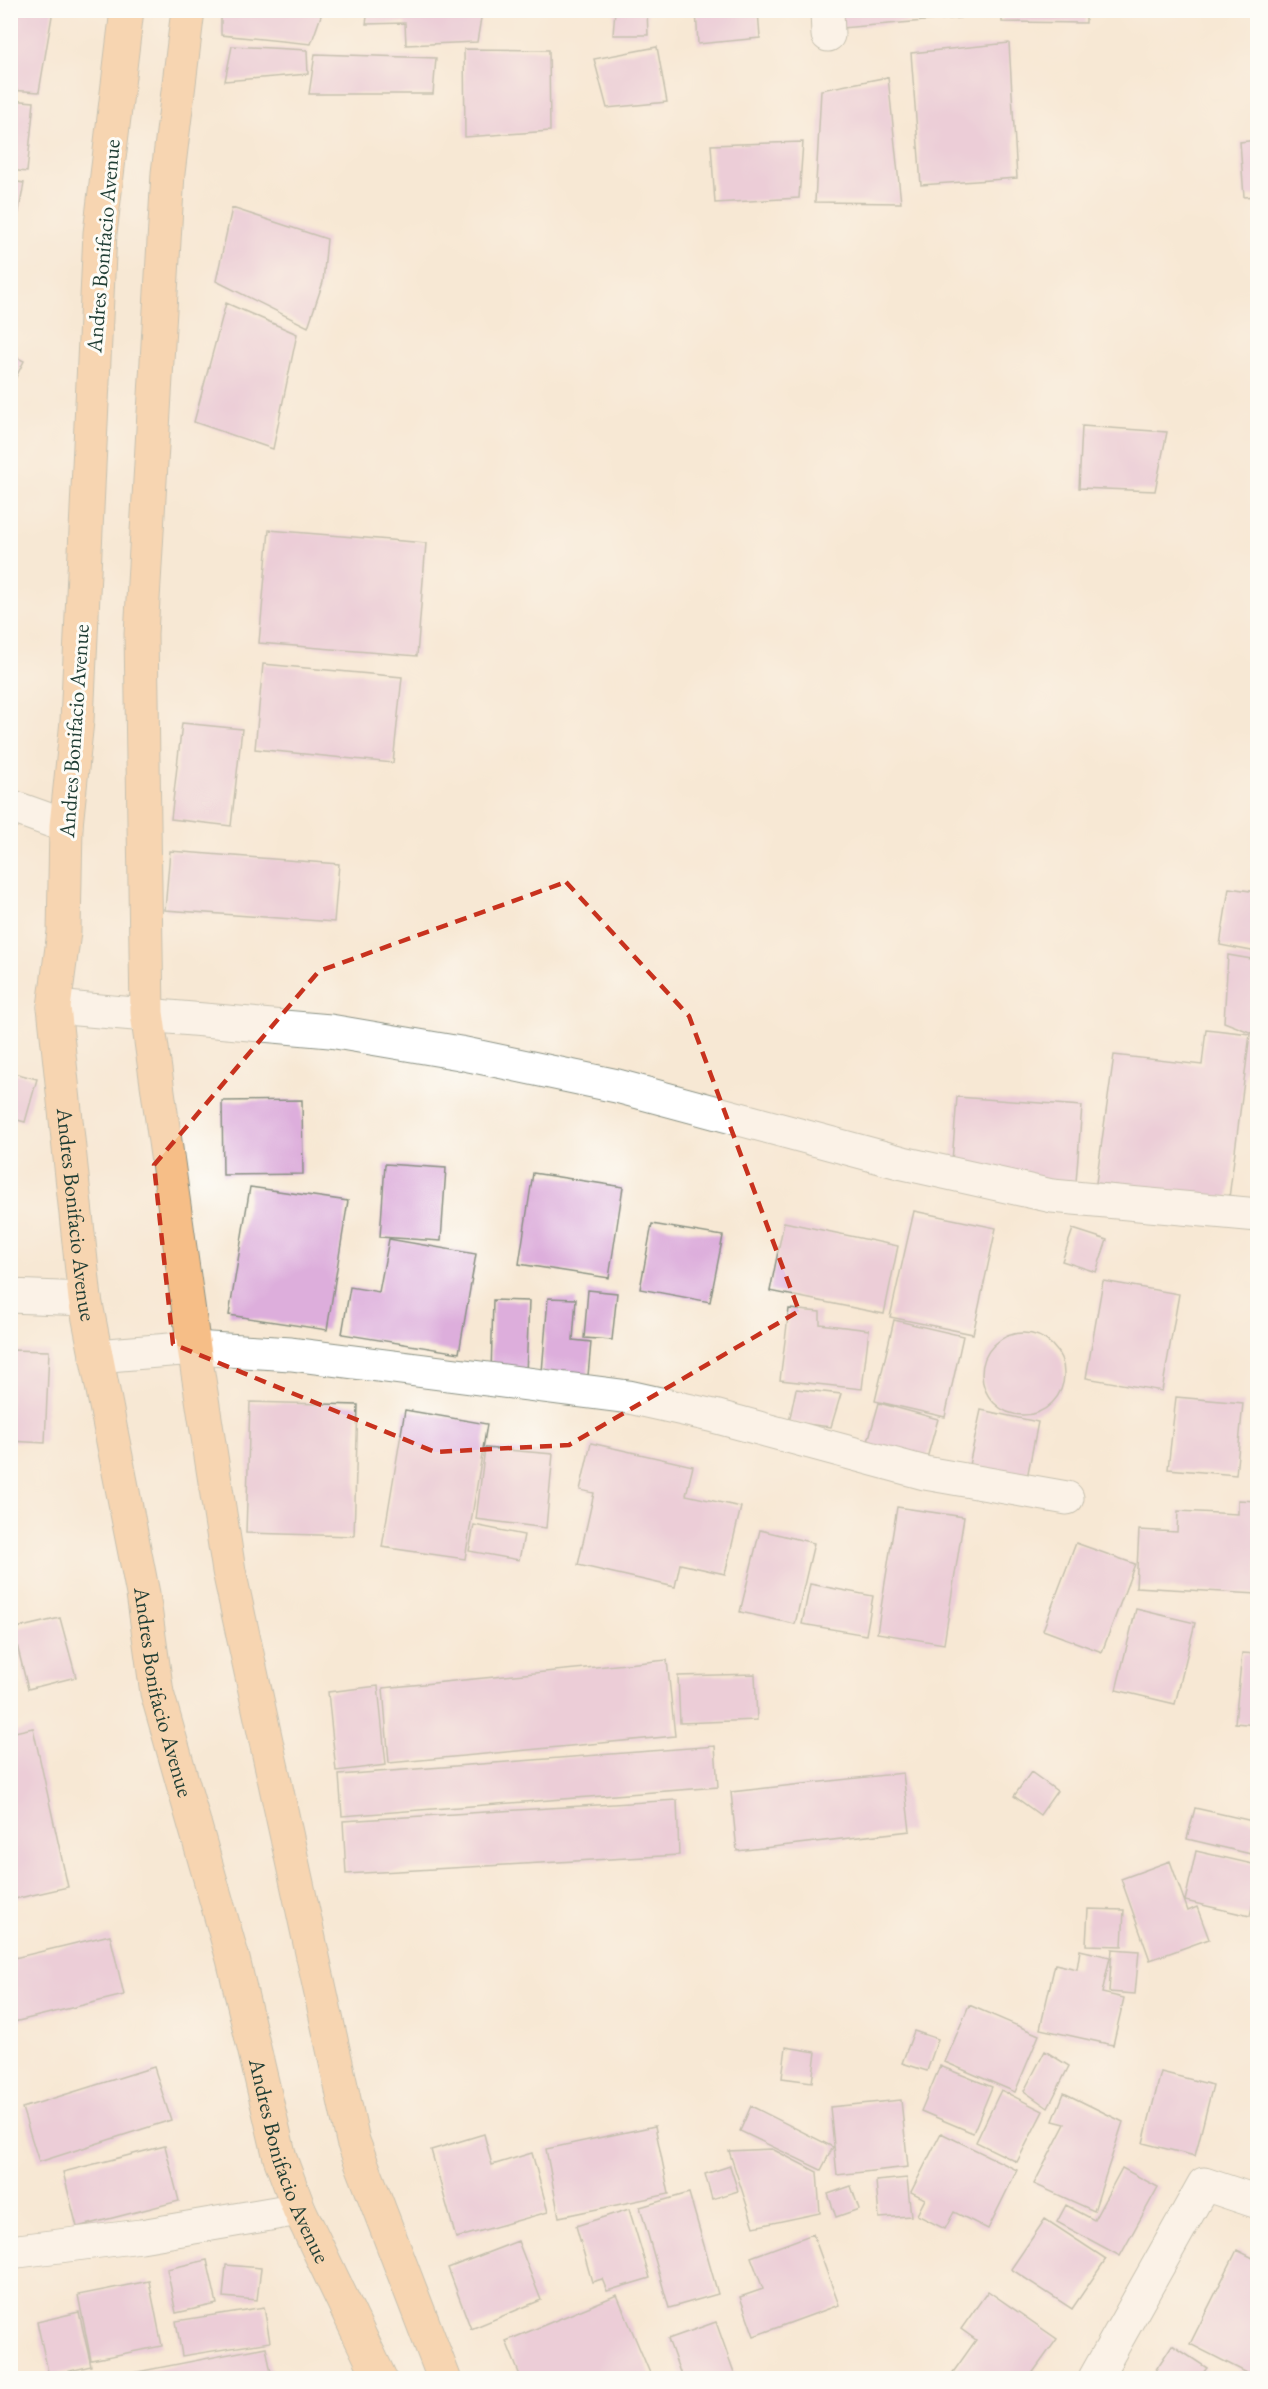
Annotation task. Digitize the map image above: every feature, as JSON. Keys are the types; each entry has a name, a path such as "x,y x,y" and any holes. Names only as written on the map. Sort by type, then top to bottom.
{"highway":[{"name":"Andres Bonifacio Avenue","path":"127,10 100,233 77,721 66,826 64,932 54,1007 85,1299 143,1594 157,1693 233,1959 280,2158 299,2209 380,2379"},
{"path":"188,10 168,173 141,634 147,1013 194,1348 229,1570 352,2141 444,2379"}],"street":[{"path":"10,806 66,826"},
{"path":"54,1007 147,1013 330,1031 460,1053 617,1086 903,1163 1052,1196 1257,1215"},
{"path":"10,1296 85,1299"},
{"path":"96,1356 194,1348 291,1354 629,1397 714,1416 925,1473 1067,1498"},
{"path":"1095,2379 1204,2184 1257,2202"},
{"path":"10,2252 141,2236 299,2209"}],"highlighted area":[{"path":"566,882 689,1016 799,1311 569,1445 435,1452 173,1344 154,1165 319,971"}],"building":[{"path":"10,10 53,10 39,92 10,90"},
{"path":"221,10 323,10 311,44 221,35"},
{"path":"368,10 494,10 493,14 482,12 477,42 406,45 405,23 366,24"},
{"path":"615,10 647,10 648,35 613,35"},
{"path":"696,10 758,10 760,38 698,44"},
{"path":"840,10 960,10 960,18 841,28"},
{"path":"1002,10 1086,10 1086,23 1002,22"},
{"path":"1009,43 1017,178 921,185 911,53"},
{"path":"232,46 307,50 308,74 225,81"},
{"path":"657,47 667,102 607,108 594,59"},
{"path":"464,49 549,50 550,131 465,137"},
{"path":"315,54 436,58 433,94 309,94"},
{"path":"888,77 901,203 815,202 821,90"},
{"path":"10,100 34,102 27,172 10,170"},
{"path":"1257,140 1257,196 1244,197 1240,142"},
{"path":"803,142 799,198 715,203 711,145"},
{"path":"10,181 24,183 12,249 10,249"},
{"path":"232,208 327,239 323,282 308,327 216,281"},
{"path":"226,303 297,334 273,449 194,422"},
{"path":"10,354 24,361 10,389"},
{"path":"1082,426 1167,432 1155,491 1079,488"},
{"path":"269,530 426,543 417,656 259,643"},
{"path":"263,664 402,677 393,763 255,749"},
{"path":"182,723 242,729 231,826 171,819"},
{"path":"170,851 339,864 334,922 165,910"},
{"path":"1229,888 1257,892 1257,952 1220,945"},
{"path":"1228,955 1257,960 1257,1035 1224,1022"},
{"path":"1206,1029 1250,1034 1229,1198 1096,1183 1114,1055 1202,1065"},
{"path":"10,1072 37,1079 25,1122 10,1118"},
{"path":"957,1097 1082,1106 1076,1182 951,1174"},
{"path":"302,1100 303,1174 223,1175 222,1101"},
{"path":"385,1164 446,1168 441,1241 380,1237"},
{"path":"533,1173 623,1187 609,1278 519,1264"},
{"path":"250,1187 348,1201 327,1330 229,1315"},
{"path":"914,1211 996,1228 973,1334 890,1317"},
{"path":"784,1222 898,1246 884,1314 770,1291"},
{"path":"652,1224 723,1236 710,1302 640,1289"},
{"path":"1073,1229 1107,1240 1096,1272 1062,1261"},
{"path":"389,1239 476,1254 459,1353 342,1334 350,1287 379,1292"},
{"path":"1103,1281 1179,1294 1162,1391 1086,1378"},
{"path":"588,1290 617,1293 612,1340 584,1338"},
{"path":"548,1298 576,1299 573,1340 591,1342 588,1376 542,1372"},
{"path":"493,1300 529,1301 526,1374 491,1374"},
{"path":"789,1309 820,1312 820,1324 869,1330 862,1389 780,1380"},
{"path":"894,1320 963,1336 945,1417 875,1401"},
{"path":"1023,1333 1039,1336 1052,1345 1061,1358 1064,1374 1061,1390 1052,1403 1039,1412 1023,1415 1007,1412 994,1403 985,1390 982,1374 985,1358 994,1345 1007,1336"},
{"path":"10,1350 49,1351 45,1443 10,1441"},
{"path":"796,1389 841,1394 831,1427 789,1422"},
{"path":"1176,1397 1243,1403 1236,1475 1168,1469"},
{"path":"250,1402 358,1405 354,1536 246,1533"},
{"path":"879,1403 938,1419 924,1469 865,1452"},
{"path":"405,1410 487,1424 465,1559 382,1547"},
{"path":"981,1410 1038,1422 1027,1478 969,1465"},
{"path":"591,1443 693,1466 686,1495 741,1507 725,1574 680,1564 675,1587 578,1565 594,1493 580,1490"},
{"path":"485,1448 553,1454 546,1528 476,1519"},
{"path":"1238,1500 1257,1501 1257,1594 1136,1587 1139,1530 1177,1532 1178,1511 1238,1514"},
{"path":"897,1507 964,1517 944,1644 877,1633"},
{"path":"474,1525 524,1535 519,1560 469,1551"},
{"path":"760,1530 814,1543 795,1624 740,1612"},
{"path":"1076,1543 1135,1564 1102,1652 1043,1630"},
{"path":"810,1584 873,1596 866,1635 802,1624"},
{"path":"1136,1609 1195,1623 1175,1704 1116,1690"},
{"path":"60,1618 76,1677 28,1689 13,1629"},
{"path":"1242,1653 1257,1654 1257,1725 1235,1723"},
{"path":"667,1660 675,1736 389,1763 383,1688"},
{"path":"755,1674 757,1720 680,1723 678,1676"},
{"path":"378,1686 386,1765 336,1771 328,1692"},
{"path":"33,1728 68,1887 10,1900 10,1733"},
{"path":"715,1746 718,1787 342,1816 339,1775"},
{"path":"1031,1772 1057,1791 1040,1815 1014,1796"},
{"path":"903,1773 910,1831 737,1851 731,1792"},
{"path":"677,1800 679,1855 346,1874 343,1821"},
{"path":"1195,1808 1257,1822 1251,1854 1187,1839"},
{"path":"1196,1851 1257,1865 1257,1886 1250,1916 1185,1901"},
{"path":"1170,1861 1188,1911 1197,1907 1209,1939 1150,1960 1121,1879"},
{"path":"1088,1909 1124,1910 1122,1946 1086,1945"},
{"path":"110,1935 124,1995 10,2023 10,1959"},
{"path":"1112,1949 1139,1951 1135,1994 1109,1992"},
{"path":"1080,1950 1110,1957 1102,1993 1124,1998 1113,2045 1040,2029 1055,1964 1077,1969"},
{"path":"969,2005 1039,2035 1015,2092 945,2062"},
{"path":"914,2031 938,2039 927,2071 902,2063"},
{"path":"786,2047 816,2052 812,2082 782,2078"},
{"path":"1045,2051 1069,2066 1048,2108 1024,2091"},
{"path":"940,2066 992,2087 973,2133 921,2111"},
{"path":"154,2067 171,2120 39,2162 22,2108"},
{"path":"1161,2072 1213,2085 1195,2156 1143,2143"},
{"path":"1001,2090 1043,2111 1017,2162 976,2142"},
{"path":"1064,2093 1123,2122 1094,2211 1034,2184 1065,2124 1053,2121"},
{"path":"901,2100 908,2167 837,2175 830,2107"},
{"path":"751,2106 833,2147 821,2170 740,2131"},
{"path":"655,2126 669,2194 559,2217 546,2149"},
{"path":"941,2133 1017,2170 988,2229 954,2212 945,2229 917,2215 925,2199 911,2192"},
{"path":"484,2134 492,2165 532,2153 548,2212 456,2238 431,2150"},
{"path":"165,2146 179,2201 77,2227 63,2172"},
{"path":"772,2149 817,2172 820,2213 754,2227 729,2151"},
{"path":"730,2166 738,2191 712,2199 705,2174"},
{"path":"1122,2168 1158,2187 1120,2256 1057,2222 1066,2205 1094,2220"},
{"path":"907,2178 911,2216 879,2218 876,2181"},
{"path":"851,2186 859,2209 836,2217 828,2194"},
{"path":"689,2193 718,2294 669,2308 640,2207"},
{"path":"629,2209 650,2278 607,2291 602,2279 592,2282 576,2226"},
{"path":"1045,2219 1106,2259 1072,2309 1011,2269"},
{"path":"813,2234 839,2305 754,2336 740,2297 763,2289 751,2257"},
{"path":"518,2241 541,2300 471,2329 448,2268"},
{"path":"1237,2250 1257,2260 1257,2378 1190,2344"},
{"path":"207,2260 217,2304 176,2313 167,2269"},
{"path":"226,2265 261,2268 257,2300 223,2297"},
{"path":"149,2281 162,2346 91,2360 78,2295"},
{"path":"988,2291 1057,2339 1029,2378 949,2378 976,2340 961,2329"},
{"path":"617,2295 652,2378 521,2378 506,2341"},
{"path":"264,2307 270,2342 182,2356 176,2321"},
{"path":"79,2312 91,2366 49,2376 37,2322"},
{"path":"716,2322 736,2378 682,2378 668,2339"},
{"path":"1172,2345 1207,2368 1199,2378 1165,2378 1155,2371"},
{"path":"266,2347 272,2378 133,2378 132,2373"},
{"path":"10,2370 17,2372 16,2378 10,2378"}]}
